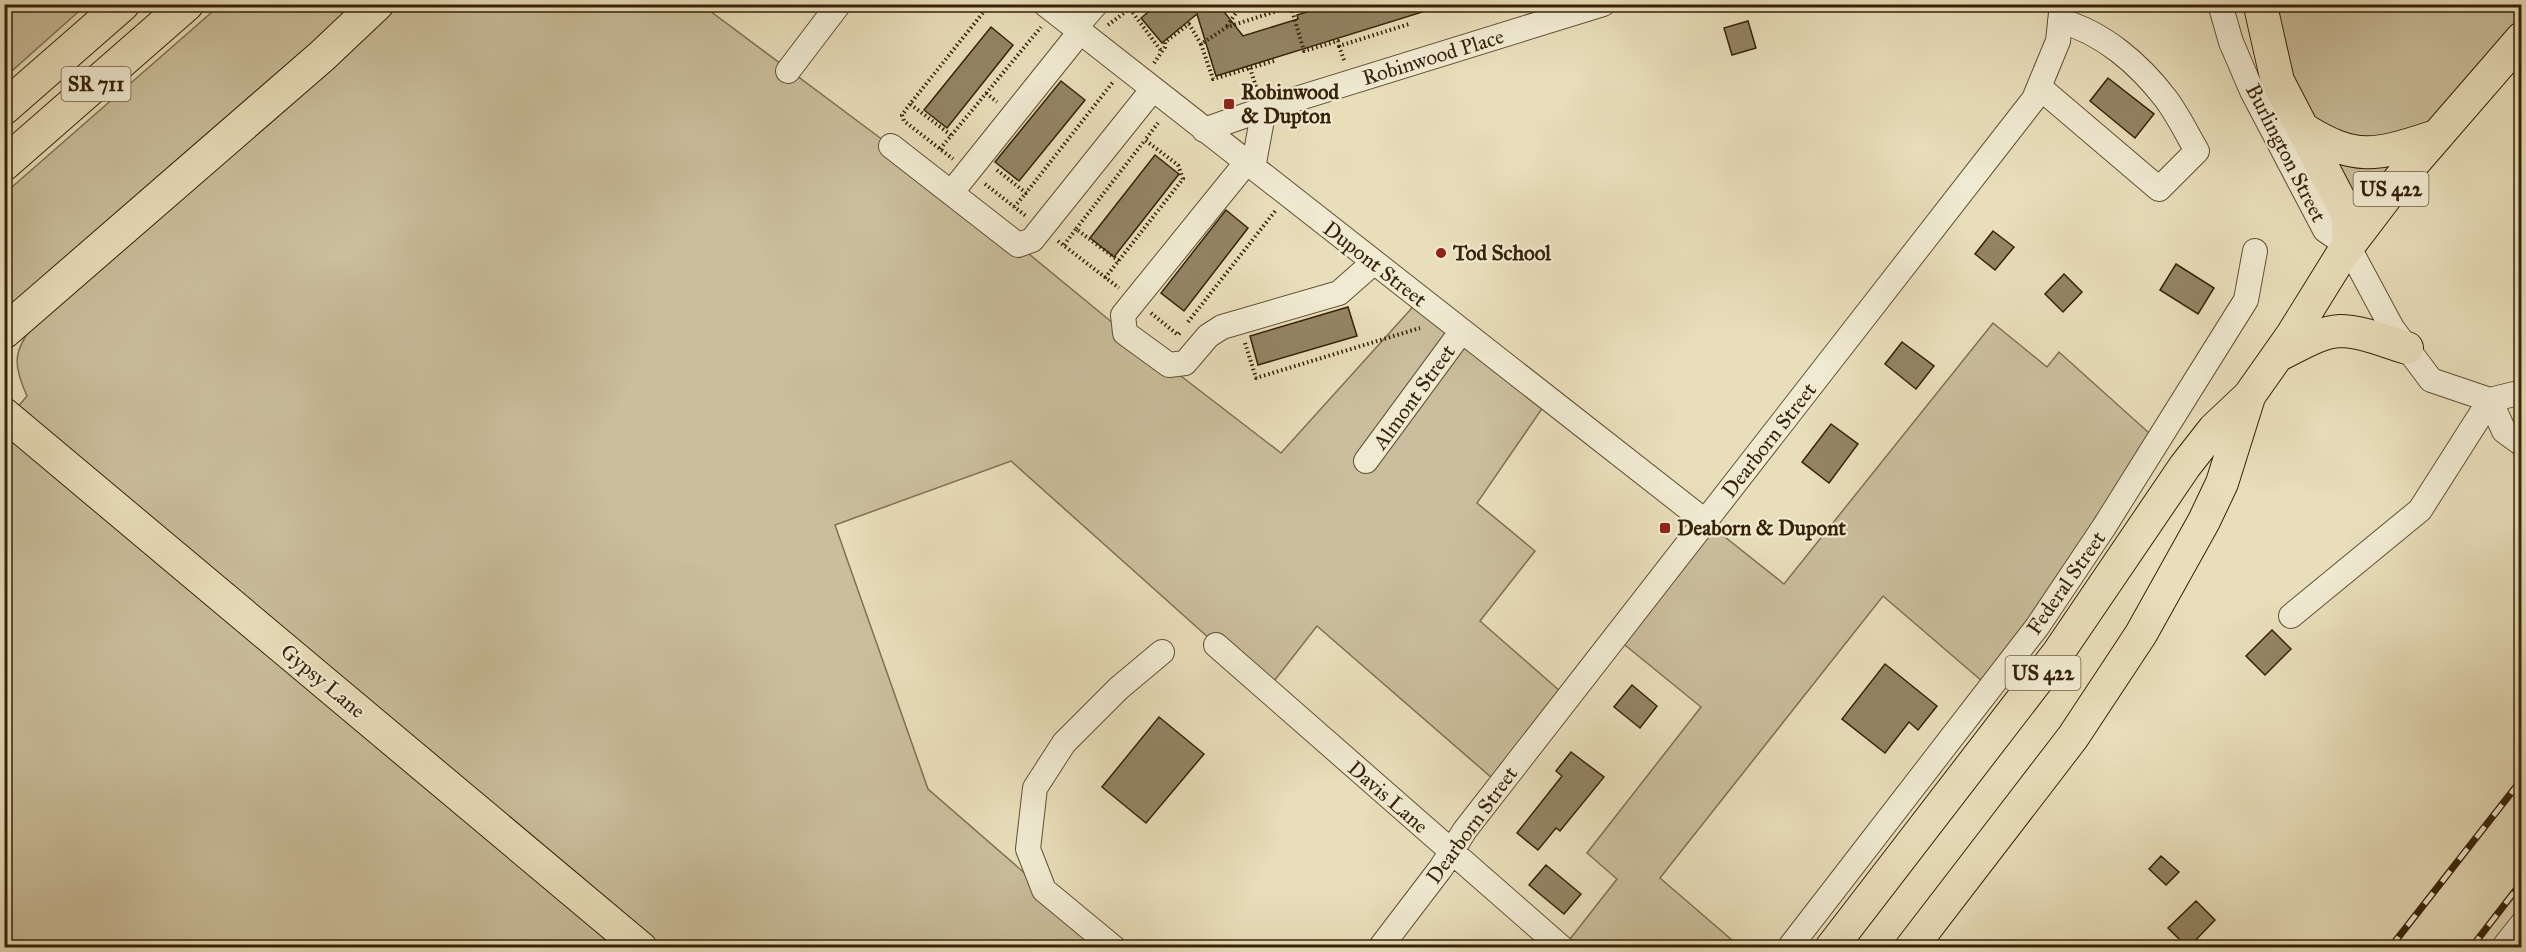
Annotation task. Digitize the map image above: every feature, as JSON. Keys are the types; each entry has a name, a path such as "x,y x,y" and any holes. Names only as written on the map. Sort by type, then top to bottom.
{"highway":[{"name":"SR 711","path":"4,108 123,4"},
{"name":"SR 711","path":"4,164 187,4"},
{"path":"4,332 322,56 377,4"},
{"path":"2260,4 2277,79"}],"main road":[{"name":"US 422","path":"1831,948 2058,653 2185,466 2214,429 2249,396 2348,246 2398,181 2522,38"},
{"name":"Burlington Street","path":"2277,79 2348,216 2348,246"},
{"path":"2302,128 2323,141 2347,151 2366,154 2391,151 2437,136"},
{"path":"2276,357 2314,338 2339,331 2366,335 2408,348"},
{"name":"US 422","path":"1911,948 2073,738 2141,634 2204,521 2222,483 2249,396"},
{"name":"Gypsy Lane","path":"4,414 641,948"}],"street":[{"path":"788,71 839,4"},
{"name":"Robinwood Place","path":"1204,130 1264,109 1603,4"},
{"name":"Burlington Street","path":"2220,4 2235,52 2289,163 2325,230 2348,246"},
{"name":"Burlington Street","path":"2248,4 2256,33 2277,79"},
{"name":"Dupont Street","path":"1049,8 1088,23 1124,67 1152,78 1204,130 1706,522"},
{"path":"2039,87 2159,189 2198,151 2167,100 2139,69 2091,31 2061,13"},
{"name":"Dearborn Street","path":"1380,948 1441,868 1465,830 2034,99 2058,41 2061,13"},
{"path":"951,193 979,168 1088,23"},
{"path":"891,146 1018,245 1032,240 1152,78"},
{"path":"1264,109 1250,166 1124,315 1125,333 1169,365 1185,363 1208,336 1222,327 1340,293 1373,263"},
{"path":"2348,246 2392,328 2431,380 2490,400 2522,392"},
{"name":"Federal Street","path":"1789,948 2037,627 2104,527 2246,300 2255,251"},
{"name":"Almont Street","path":"1366,461 1461,332"},
{"path":"2490,400 2504,431 2522,444"},
{"path":"2291,616 2420,510 2490,400"},
{"name":"Davis Lane","path":"1216,645 1562,948"},
{"path":"1114,948 1044,890 1028,849 1035,788 1064,744 1119,688 1161,652"},
{"path":"2503,948 2522,924"}],"path":[{"path":"990,4 902,115 904,121 940,149 1026,194"},
{"path":"1088,23 1130,9 1136,4"},
{"path":"1227,27 1242,4"},
{"path":"1201,44 1227,27 1299,4"},
{"path":"1291,7 1304,51 1338,40 1345,65"},
{"path":"940,149 986,93 1049,8"},
{"path":"1130,9 1162,51"},
{"path":"1152,78 1165,42 1189,24 1201,44 1213,79 1274,61"},
{"path":"1339,46 1409,24"},
{"path":"1014,207 1124,67"},
{"path":"986,93 999,103"},
{"path":"910,104 951,135"},
{"path":"1064,245 1158,123"},
{"path":"1105,278 1183,179 1178,165 1145,140"},
{"path":"979,168 1014,207 1178,335 1287,195"},
{"path":"1076,229 1119,261"},
{"path":"1245,341 1256,378 1420,328"}],"shaded area":[{"path":"5,4 86,4 86,5 5,77"},
{"path":"220,5 362,5 5,316 4,194"},
{"path":"394,5 702,5 891,146 1018,245 1125,333 1281,453 1420,299 1548,400 1477,503 1535,551 1480,621 1568,698 1500,785 1317,626 1267,690 1011,461 835,525 928,789 1044,890 1114,947 5,948 4,423 27,396 19,377 17,360 21,345 32,327 329,66"},
{"path":"2248,5 2521,5 2521,38 2348,246"},
{"path":"1993,323 2047,367 2059,352 2158,441 1990,688 1883,596 1660,878 1740,947 1563,948 1617,879 1587,853 1701,707 1615,637 1706,522 1784,584"}],"building":[{"path":"1158,4 1218,4 1243,36 1298,19 1297,15 1333,4 1432,4 1432,9 1216,76 1197,14 1162,43 1141,18"},
{"path":"1748,21 1756,48 1732,55 1724,28"},
{"path":"991,27 1013,45 947,128 924,110"},
{"path":"2108,78 2154,114 2135,138 2090,101"},
{"path":"1061,81 1085,100 1019,181 995,162"},
{"path":"1155,155 1179,174 1114,257 1090,238"},
{"path":"1226,210 1248,228 1184,311 1161,293"},
{"path":"1993,231 2014,247 1995,270 1975,254"},
{"path":"2176,264 2214,288 2198,314 2160,290"},
{"path":"2064,274 2082,292 2063,312 2045,294"},
{"path":"1348,307 1357,336 1258,365 1250,336"},
{"path":"1902,342 1934,366 1916,389 1885,364"},
{"path":"1831,424 1858,444 1829,483 1802,462"},
{"path":"2272,630 2291,649 2265,675 2246,656"},
{"path":"1885,664 1937,706 1918,730 1909,722 1885,753 1842,719"},
{"path":"1632,685 1657,706 1640,728 1614,707"},
{"path":"1159,717 1204,754 1146,823 1102,787"},
{"path":"1571,752 1604,777 1560,831 1556,828 1538,850 1517,833 1562,776 1556,771"},
{"path":"2161,856 2179,872 2166,885 2149,869"},
{"path":"1546,865 1581,894 1564,914 1529,885"},
{"path":"2196,901 2215,920 2188,948 2168,928"}],"railway":[{"path":"2390,948 2522,779"},
{"path":"2471,948 2522,882"}],"place":[{"name":"Robinwood & Dupton","path":"1229,104"},
{"name":"Tod School","path":"1441,253"},
{"name":"Deaborn & Dupont","path":"1665,528"}]}
